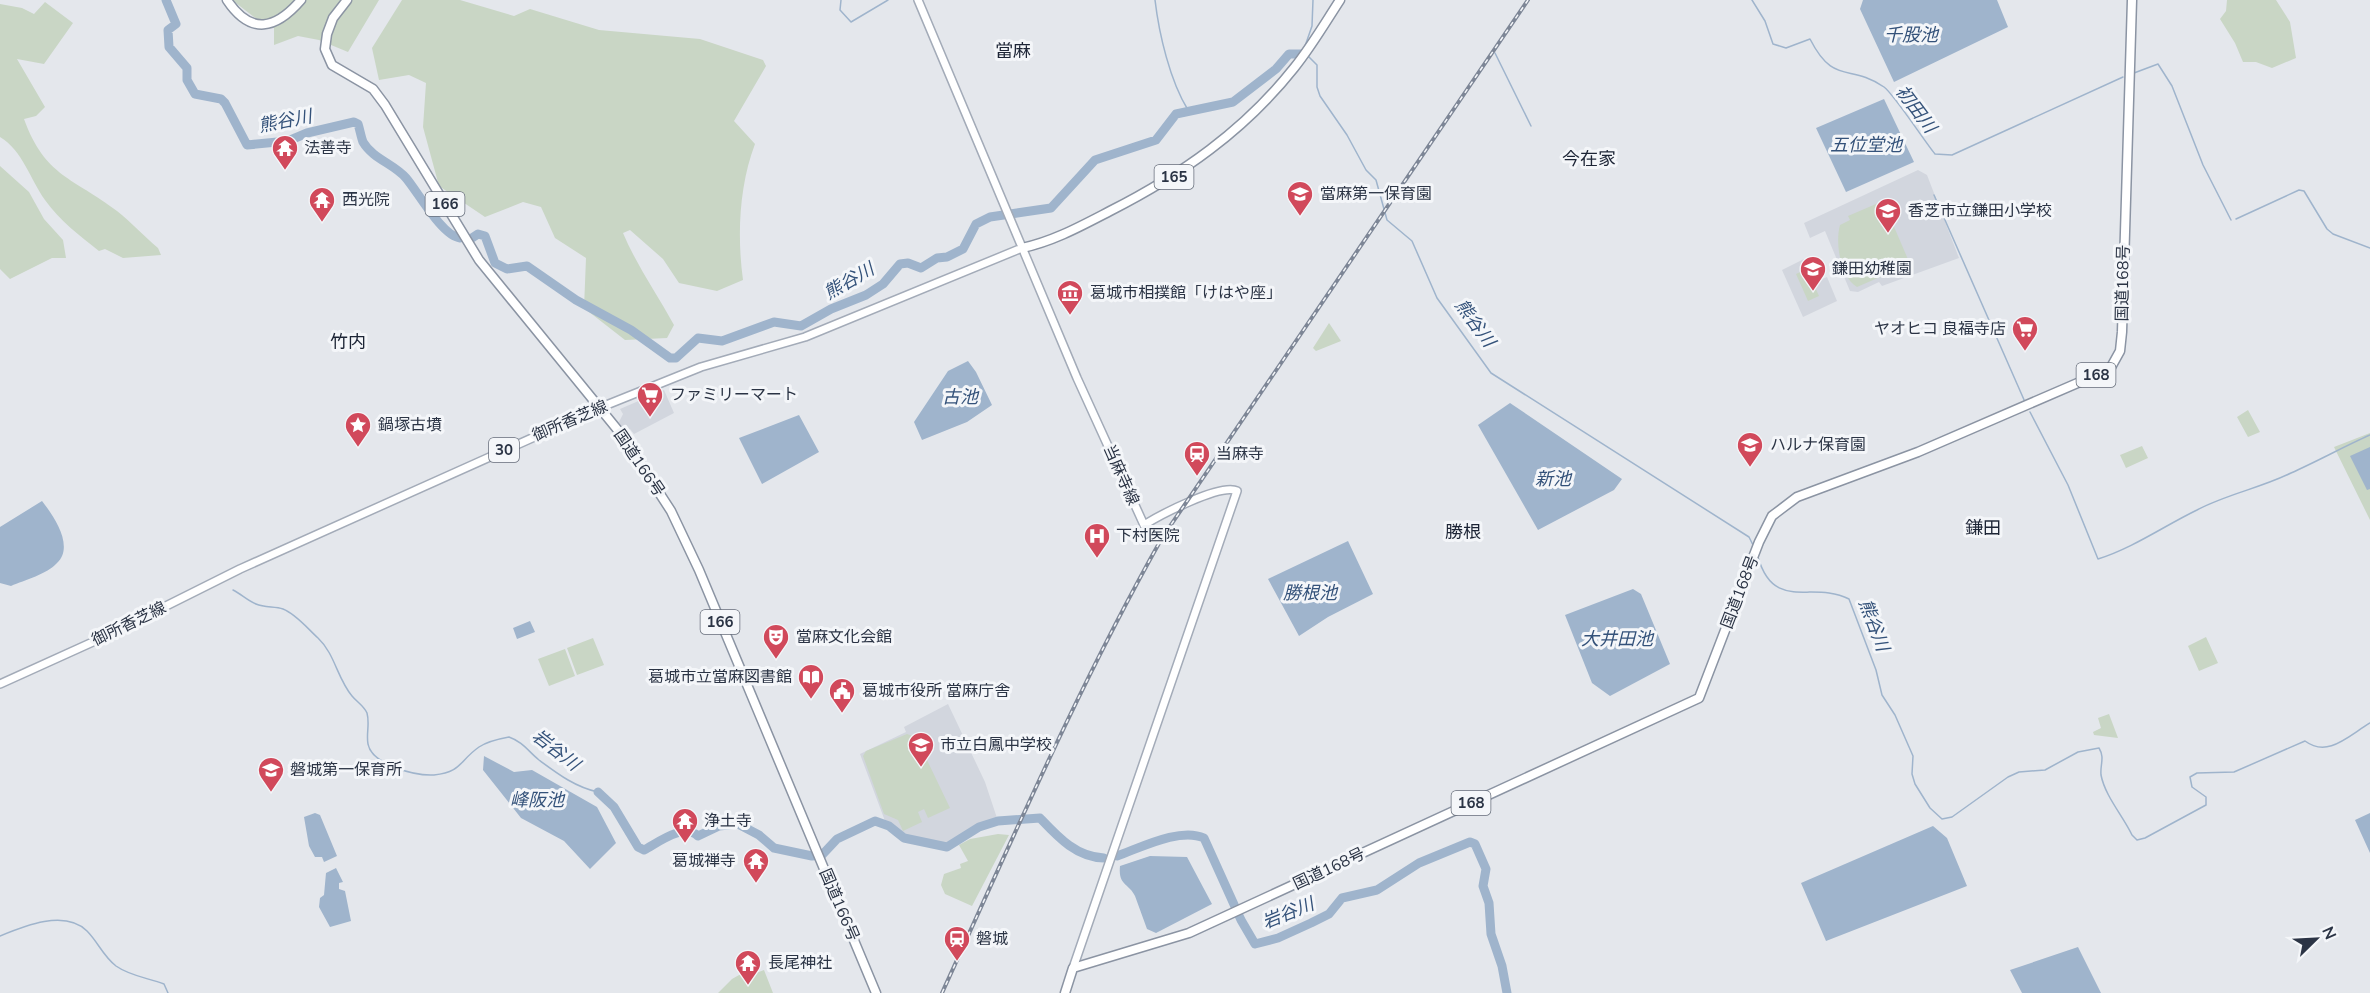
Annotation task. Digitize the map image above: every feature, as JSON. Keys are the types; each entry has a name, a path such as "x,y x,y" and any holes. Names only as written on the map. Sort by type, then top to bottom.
{"highway":[{"path":"227,0 242,17 257,24 270,25 278,22 301,0"},
{"name":"国道166号","path":"347,0 333,18 327,34 325,49 332,65 373,89 479,260 621,434 676,521 876,993"},
{"name":"165","path":"1022,248 1066,234 1137,198 1202,157 1241,124 1297,63 1340,0"},
{"name":"国道168号","path":"1073,968 1190,933 1699,698 1759,542 1772,516 1797,497 1952,438 2104,372 2117,359 2122,332 2132,0"},
{"path":"1065,993 1073,968"}],"main road":[{"name":"当麻寺線","path":"918,0 1022,248 1144,525 1178,505 1224,489 1237,491 1073,968"},
{"name":"御所香芝線","path":"0,684 106,636 240,569 599,408 701,367 785,345 1022,248"}],"shaded area":[{"name":"香芝市立鎌田小学校","path":"1918,170 1927,175 1959,258 1882,286 1879,282 1858,292 1850,291 1825,231 1810,238 1804,223"},
{"name":"鎌田幼稚園","path":"1804,259 1815,282 1827,277 1837,301 1803,317 1782,270"},
{"path":"664,390 674,413 634,434 630,429 626,433 619,422 623,414 620,409"},
{"name":"市立白鳳中学校","path":"948,704 985,782 997,818 963,834 947,845 907,837 885,821 860,754 906,732 904,727"}],"green space":[{"path":"232,0 379,0 348,52 319,40 298,36 274,45 274,28 254,17"},
{"path":"402,0 460,0 514,16 530,9 599,30 700,39 763,60 766,66 734,121 755,144 746,177 741,211 740,246 743,280 717,291 679,283 663,259 630,230 623,233 674,325 667,338 625,340 584,308 586,258 555,238 541,207 523,202 485,217 439,186 423,127 426,83 409,75 379,80 372,48"},
{"path":"2227,0 2276,0 2290,22 2296,58 2272,68 2256,62 2243,62 2235,43 2220,19 2226,11"},
{"path":"45,2 73,23 44,64 17,59 45,107 36,116 24,119 32,138 51,165 122,215 158,248 161,255 123,258 105,249 99,251 57,214 40,192 15,150 0,137 0,4 22,8 34,14"},
{"path":"0,166 29,192 44,219 63,240 66,258 52,258 10,279 0,269"},
{"path":"1883,201 1910,264 1857,287 1846,275 1840,259 1838,240 1840,225 1850,220 1848,216"},
{"path":"1807,269 1819,296 1808,301 1796,274"},
{"path":"1329,323 1341,341 1316,351 1313,348"},
{"path":"2248,410 2260,432 2248,437 2237,417"},
{"path":"2370,433 2370,520 2334,447"},
{"path":"2142,446 2148,458 2126,468 2120,455"},
{"path":"2206,637 2218,663 2199,671 2188,646"},
{"path":"593,638 604,665 577,675 567,648"},
{"path":"565,649 575,676 549,686 538,659"},
{"path":"2109,714 2118,738 2094,735 2093,732 2101,728 2098,718"},
{"path":"907,734 916,737 950,808 928,818 924,809 918,812 922,822 903,831 898,820 884,814 863,756 866,751"},
{"path":"998,834 1009,835 972,906 945,894 941,885 944,874 961,868 960,864 968,861 959,845 970,839"},
{"name":"長尾神社","path":"748,970 751,975 764,970 773,993 718,993 732,979"}],"water":[{"name":"千股池","path":"1863,0 1997,0 2008,27 1894,82 1860,9"},
{"name":"五位堂池","path":"1884,99 1914,162 1846,192 1816,128"},
{"name":"古池","path":"968,361 992,405 967,422 922,440 914,422 948,371"},
{"name":"新池","path":"1510,403 1622,479 1614,490 1538,530 1478,425"},
{"path":"799,415 819,452 762,484 739,438"},
{"path":"2370,447 2370,489 2367,490 2350,456"},
{"path":"42,501 52,514 60,531 64,548 62,556 53,567 36,576 11,586 0,583 0,527"},
{"name":"勝根池","path":"1348,541 1373,594 1328,617 1299,636 1268,579"},
{"name":"大井田池","path":"1633,589 1641,594 1670,664 1610,696 1592,683 1565,615"},
{"path":"530,621 535,632 517,639 513,628"},
{"name":"峰阪池","path":"484,756 514,772 532,770 597,807 616,843 590,869 564,841 521,818 483,770"},
{"path":"315,813 320,815 337,856 324,862 322,857 315,857 309,846 304,817"},
{"path":"2370,813 2370,853 2355,820"},
{"path":"1933,826 1947,838 1967,886 1826,941 1801,883"},
{"path":"1150,856 1187,857 1212,904 1156,933 1147,929 1133,892 1122,881 1120,866"},
{"path":"336,868 343,882 339,883 339,889 345,891 351,921 330,927 319,907 320,898 324,895 326,873"},
{"path":"2078,947 2101,993 2022,993 2010,970"}],"waterway":[{"name":"熊谷川","path":"166,0 176,24 168,30 169,47 187,68 187,80 195,94 221,99 225,103 247,145 288,141 307,133 354,122 358,124 367,148 401,173 438,222 460,238"},
{"path":"841,0 840,10 851,22 888,0"},
{"path":"1155,0 1166,57 1188,110"},
{"path":"1304,49 1312,26 1313,0"},
{"name":"初田川","path":"1752,0 1765,21 1773,44 1786,48 1810,39 1819,54 1835,69 1872,80 1884,87 1935,154 1952,155 2123,77"},
{"path":"1495,53 1531,126"},
{"name":"熊谷川","path":"472,238 478,234 485,236 495,263 507,269 527,266 576,300 631,330 670,358 676,358 698,338 722,341 774,322 801,326 831,309 866,295 883,284 900,264 908,263 921,268 937,258 947,257 963,249 976,224 990,217 1051,208 1095,160 1156,140 1176,114 1233,102 1276,69 1289,54 1302,54"},
{"name":"熊谷川","path":"1307,55 1317,65 1317,87 1320,96 1347,135 1366,170 1376,180 1387,220 1412,241 1437,298 1491,373 1749,537 1754,547"},
{"name":"初田川","path":"2134,73 2158,64 2172,86 2203,165 2231,220"},
{"name":"初田川","path":"2236,219 2299,190 2304,191 2327,229 2333,234 2370,248"},
{"path":"1934,195 2025,402"},
{"path":"2030,412 2068,485 2098,559 2136,543 2208,504 2280,478 2370,435"},
{"name":"熊谷川","path":"1758,557 1765,574 1774,585 1784,590 1822,592 1849,599 1876,670 1882,695 1895,715 1913,756 1912,774 1915,784 1930,808 1942,819 1952,817 2008,777 2019,772 2045,770 2078,752 2099,748 2102,758 2101,775 2106,791 2137,840 2145,838 2206,805 2206,797 2192,787 2190,777 2197,773 2234,772 2305,741 2313,746 2330,746 2346,739 2370,723"},
{"name":"岩谷川","path":"233,590 256,604 288,611 324,644 347,689 367,713 368,744 371,751 386,763 417,774 443,774 455,769 482,745 509,737 522,744 539,760 567,779 598,792"},
{"name":"岩谷川","path":"598,792 614,807 638,847 644,850 678,833 692,833 698,836 719,826 738,824 759,835 774,848 812,856 822,855 837,839 875,821 889,826 904,838 947,847 979,827 998,821 1040,818 1068,845 1085,854 1104,858"},
{"name":"岩谷川","path":"1117,856 1172,837 1194,835 1204,838 1241,920 1255,944 1278,938 1311,923 1329,914 1342,898 1377,890 1419,863 1470,842 1475,844 1486,869 1483,886 1489,903 1491,934 1502,966 1507,993"},
{"path":"0,936 32,924 56,920 78,924 87,931 116,966 133,975 164,984 168,993"}],"railway":[{"path":"942,993 1074,706 1162,538 1528,0"}],"place":[{"name":"法善寺","path":"285,171"},
{"name":"當麻第一保育園","path":"1300,217"},
{"name":"西光院","path":"322,223"},
{"name":"香芝市立鎌田小学校","path":"1888,234"},
{"name":"鎌田幼稚園","path":"1813,292"},
{"name":"葛城市相撲館「けはや座」","path":"1070,316"},
{"name":"ヤオヒコ 良福寺店","path":"2025,352"},
{"name":"ファミリーマート","path":"650,418"},
{"name":"鍋塚古墳","path":"358,448"},
{"name":"ハルナ保育園","path":"1750,468"},
{"name":"当麻寺","path":"1197,477"},
{"name":"下村医院","path":"1097,559"},
{"name":"當麻文化会館","path":"776,660"},
{"name":"葛城市立當麻図書館","path":"811,700"},
{"name":"葛城市役所 當麻庁舎","path":"842,714"},
{"name":"市立白鳳中学校","path":"921,768"},
{"name":"磐城第一保育所","path":"271,793"},
{"name":"浄土寺","path":"685,844"},
{"name":"葛城禅寺","path":"756,884"},
{"name":"磐城","path":"957,962"},
{"name":"長尾神社","path":"748,986"}],"district":[{"name":"當麻","path":"1013,51"},
{"name":"今在家","path":"1589,159"},
{"name":"竹内","path":"348,342"},
{"name":"鎌田","path":"1983,528"},
{"name":"勝根","path":"1463,532"}]}
